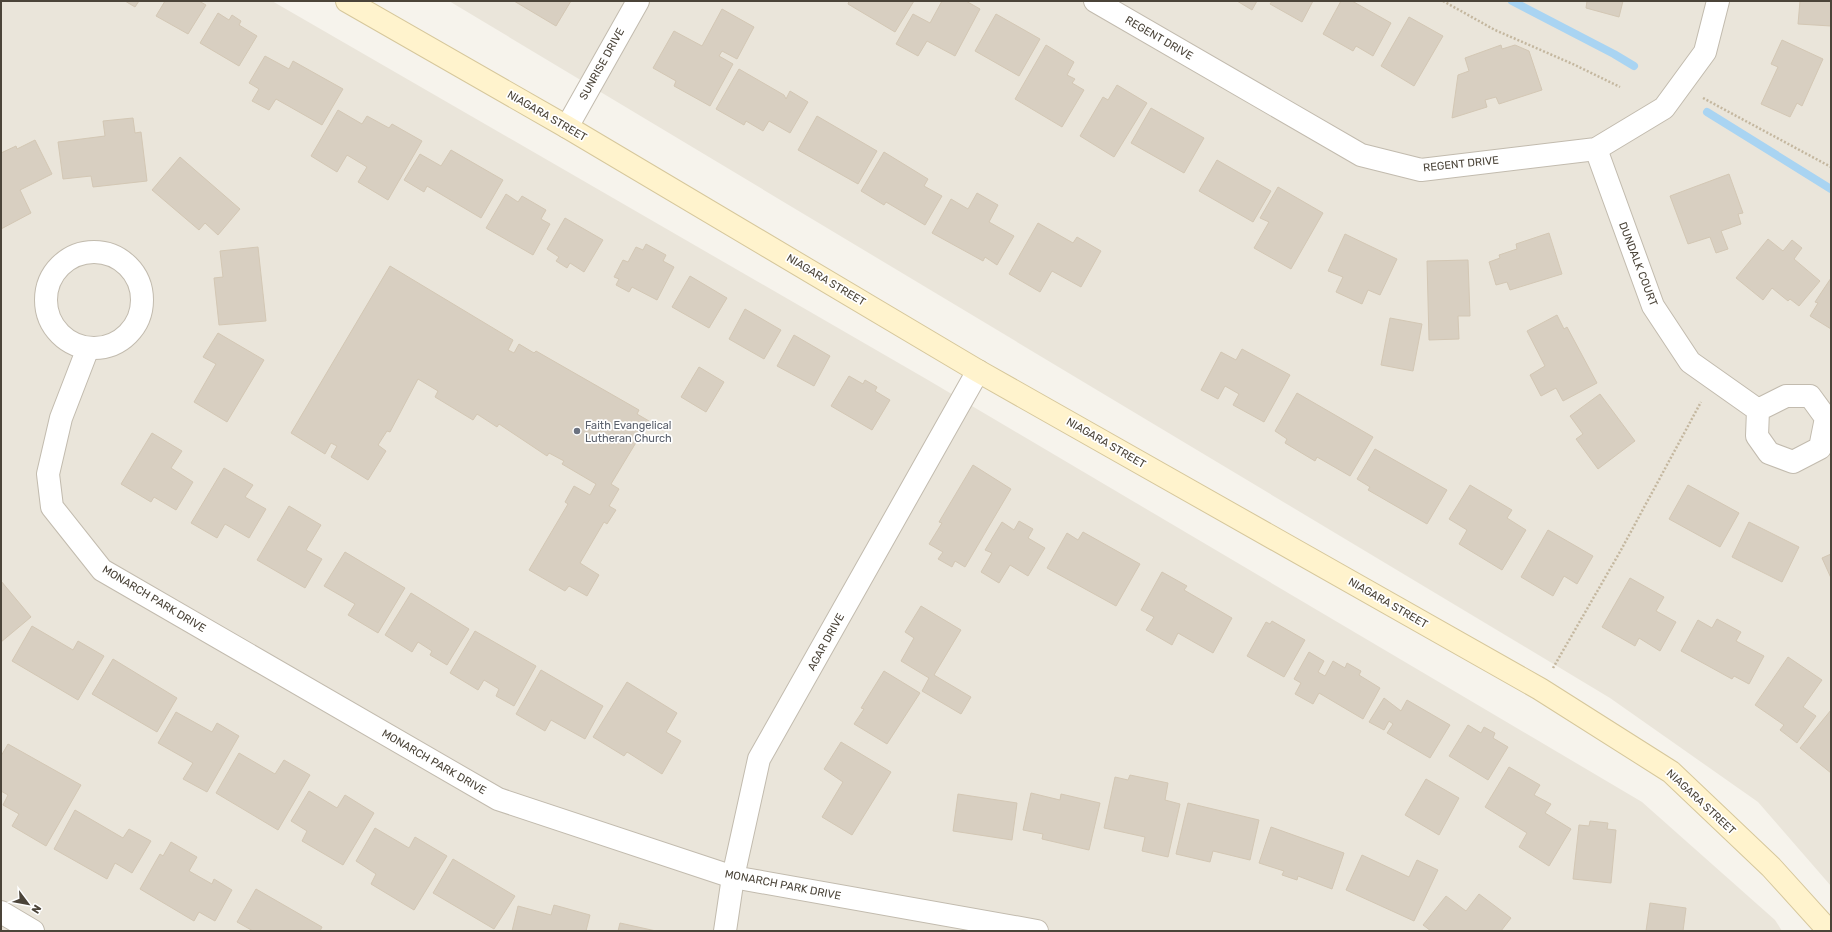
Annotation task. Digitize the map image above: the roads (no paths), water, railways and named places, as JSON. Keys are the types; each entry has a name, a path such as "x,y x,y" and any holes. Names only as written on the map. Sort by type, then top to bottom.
{"main road":[{"name":"NIAGARA STREET","path":"347,1 567,127 978,371 1540,689 1671,772 1770,867 1829,931"}],"street":[{"name":"SUNRISE DRIVE","path":"567,127 638,1"},
{"name":"REGENT DRIVE","path":"1095,1 1361,155 1421,170 1596,149 1664,108 1705,52 1718,1"},
{"name":"DUNDALK COURT","path":"1596,149 1653,306 1690,362 1758,410"},
{"path":"99,251 114,256 127,264 137,276 142,291 142,306 137,322 128,336 114,345 97,349 88,348 81,347 66,340 54,328 47,313 45,296 49,282 57,268 69,258 84,252 99,251"},
{"name":"MONARCH PARK DRIVE","path":"88,348 61,418 48,474 52,507 102,570 498,799 733,877 1037,931"},
{"name":"AGAR DRIVE","path":"725,931 733,877 760,760 978,371"},
{"path":"1,912 33,931"}],"waterway":[{"path":"1512,1 1634,66"},
{"path":"1707,112 1831,189"}],"place":[{"name":"Faith Evangelical Lutheran Church","path":"577,431"}]}
